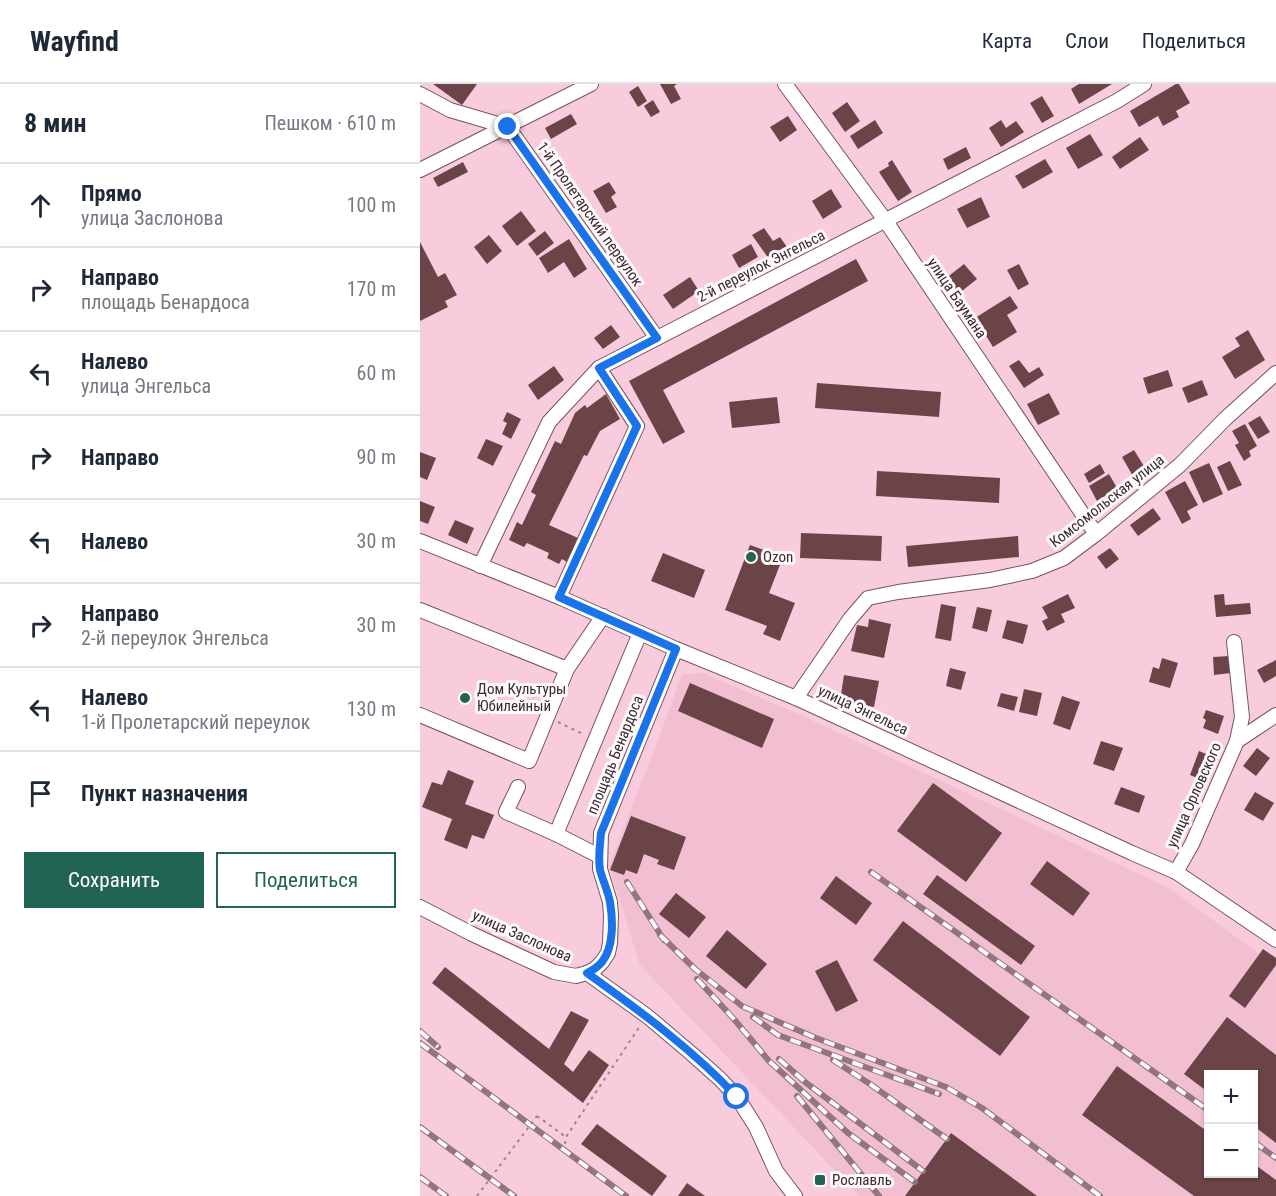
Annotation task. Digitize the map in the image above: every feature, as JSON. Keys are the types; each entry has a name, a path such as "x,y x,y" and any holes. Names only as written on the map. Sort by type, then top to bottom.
{"street":[{"path":"420,170 591,84"},
{"name":"улица Баумана","path":"785,84 885,220 1096,534"},
{"name":"2-й переулок Энгельса","path":"480,566 549,422 599,368 1117,101 1144,84"},
{"path":"420,94 450,110 508,127"},
{"name":"1-й Пролетарский переулок","path":"508,127 657,338"},
{"path":"559,597 637,426 599,368"},
{"name":"Комсомольская улица","path":"796,698 850,618 868,598 990,580 1032,571 1064,558 1180,465 1225,419 1275,378"},
{"name":"улица Энгельса","path":"420,541 559,597 676,649 796,698 1176,872 1276,939"},
{"path":"420,610 567,669"},
{"path":"420,715 530,761 567,669 603,616"},
{"path":"556,834 640,633"},
{"path":"1234,642 1242,717 1237,741"},
{"name":"площадь Бенардоса","path":"587,973 602,962 608,953 610,943 610,902 600,869 601,833 676,649"},
{"name":"улица Орловского","path":"1176,872 1192,844 1237,741 1276,715"},
{"path":"518,787 506,812 599,856"},
{"name":"улица Заслонова","path":"420,907 554,972 576,976 587,973 647,1016 699,1060 737,1097 756,1127 776,1171 795,1196"}],"path":[{"path":"548,717 596,740"},
{"path":"565,1144 566,1137 647,1016"},
{"path":"477,1196 537,1116 566,1137"}],"shaded area":[{"path":"703,673 803,716 1169,888 1276,966 1276,1196 859,1196 640,965 609,866 682,674"}],"building":[{"path":"433,84 477,84 462,105"},
{"path":"660,84 677,84 674,86 681,99 671,104"},
{"path":"1079,84 1112,84 1079,104 1071,89"},
{"path":"1179,84 1190,103 1176,111 1179,117 1163,126 1158,116 1139,127 1130,111"},
{"path":"638,86 647,101 638,107 629,92"},
{"path":"1042,96 1054,116 1042,123 1030,103"},
{"path":"653,100 660,112 651,117 644,106"},
{"path":"847,102 860,121 845,132 832,113"},
{"path":"571,114 577,124 551,139 545,128"},
{"path":"788,116 797,130 780,142 770,127"},
{"path":"875,120 883,133 858,149 850,136"},
{"path":"1001,120 1006,128 1016,121 1024,132 1001,147 989,128"},
{"path":"1090,134 1103,155 1078,169 1066,148"},
{"path":"1140,137 1149,150 1120,169 1112,157"},
{"path":"966,147 971,158 948,170 943,159"},
{"path":"1045,159 1053,172 1023,189 1015,176"},
{"path":"892,160 912,192 898,201 879,172 889,166 888,163"},
{"path":"463,162 468,172 438,187 433,178"},
{"path":"609,182 616,193 611,197 617,207 606,213 593,191"},
{"path":"831,189 842,207 823,219 812,201"},
{"path":"981,197 990,217 967,228 957,209"},
{"path":"521,211 536,231 517,246 502,226"},
{"path":"764,228 773,241 780,237 787,247 769,259 752,235"},
{"path":"545,231 554,243 537,256 528,244"},
{"path":"489,235 502,251 487,264 474,247"},
{"path":"569,239 587,269 574,278 564,262 548,273 539,258"},
{"path":"420,242 438,277 445,273 457,295 445,301 448,307 420,321"},
{"path":"751,244 758,257 739,268 732,255"},
{"path":"856,259 868,281 663,390 685,432 663,444 629,381"},
{"path":"964,264 977,279 957,295 945,279"},
{"path":"1019,264 1029,284 1018,290 1007,270"},
{"path":"690,277 699,291 673,309 663,295"},
{"path":"1010,296 1018,308 1007,315 1017,332 993,347 975,318"},
{"path":"611,325 620,337 603,349 594,338"},
{"path":"1248,330 1265,360 1235,379 1222,357 1240,346 1235,338"},
{"path":"1019,360 1029,373 1039,367 1044,375 1024,388 1009,366"},
{"path":"554,366 564,380 538,400 528,385"},
{"path":"1168,370 1173,386 1148,394 1143,378"},
{"path":"1202,380 1208,395 1188,403 1182,388"},
{"path":"817,383 941,392 939,417 815,408"},
{"path":"1049,393 1060,414 1038,425 1027,404"},
{"path":"606,394 620,419 600,431 587,456 584,455 549,525 578,538 567,562 562,559 559,564 547,558 549,553 527,543 524,547 509,540 517,522 522,525 536,495 531,492 555,441 561,444 575,413 585,405 587,408"},
{"path":"777,397 780,423 732,428 729,402"},
{"path":"507,412 521,419 511,439 502,434 507,423 503,421"},
{"path":"1260,416 1270,432 1258,439 1248,423"},
{"path":"1245,424 1257,446 1249,451 1251,456 1244,461 1235,445 1239,443 1232,431"},
{"path":"486,439 503,446 493,466 477,458"},
{"path":"1134,450 1147,471 1134,478 1122,457"},
{"path":"420,452 436,458 427,480 420,477"},
{"path":"1230,461 1242,485 1228,491 1217,467"},
{"path":"1209,463 1223,494 1203,503 1189,472"},
{"path":"1100,464 1105,473 1089,483 1084,474"},
{"path":"877,471 1000,478 999,503 876,496"},
{"path":"1109,474 1117,488 1097,501 1089,486"},
{"path":"1185,481 1198,505 1187,511 1191,519 1182,524 1165,492"},
{"path":"420,501 435,507 428,524 420,521"},
{"path":"1153,508 1161,519 1138,536 1130,525"},
{"path":"455,520 474,528 467,544 448,535"},
{"path":"801,533 882,536 881,561 800,558"},
{"path":"1018,536 1019,557 908,567 906,546"},
{"path":"750,545 783,557 769,593 795,603 780,641 763,634 767,626 725,610"},
{"path":"1110,548 1119,559 1106,569 1097,557"},
{"path":"663,553 705,570 694,598 651,581"},
{"path":"1068,594 1075,608 1061,614 1065,622 1047,631 1042,621 1048,618 1042,607"},
{"path":"1224,594 1225,605 1250,603 1251,614 1216,617 1214,595"},
{"path":"941,604 956,607 951,641 935,638"},
{"path":"977,607 992,610 987,632 972,628"},
{"path":"869,619 891,624 884,658 851,651 857,625 868,627"},
{"path":"1007,620 1028,625 1023,644 1002,638"},
{"path":"1230,656 1231,673 1214,675 1213,657"},
{"path":"1162,658 1178,663 1170,688 1149,682 1153,667 1159,669"},
{"path":"1276,660 1276,676 1264,683 1257,670"},
{"path":"950,668 966,672 961,690 946,686"},
{"path":"844,675 879,681 874,707 840,701"},
{"path":"690,683 774,719 762,748 678,711"},
{"path":"1024,689 1042,693 1037,716 1019,712"},
{"path":"1001,693 1018,697 1014,711 997,706"},
{"path":"1062,696 1080,702 1070,730 1053,724"},
{"path":"1206,710 1224,716 1218,734 1203,728"},
{"path":"1101,741 1123,748 1114,771 1093,764"},
{"path":"1257,748 1270,758 1256,776 1243,766"},
{"path":"1199,751 1211,756 1202,780 1190,775"},
{"path":"448,770 474,781 465,804 494,815 484,839 472,835 467,849 444,840 452,819 422,807 432,782 442,785"},
{"path":"933,783 1002,833 966,882 897,831"},
{"path":"1121,787 1145,796 1139,813 1114,804"},
{"path":"1255,792 1274,803 1263,821 1244,810"},
{"path":"631,816 686,837 674,870 657,864 659,860 644,854 637,874 626,870 624,875 610,870"},
{"path":"1047,861 1090,893 1073,916 1030,884"},
{"path":"937,875 1035,946 1021,965 923,894"},
{"path":"836,876 872,903 856,925 820,898"},
{"path":"676,893 706,917 689,938 659,914"},
{"path":"903,921 1030,1017 1000,1056 873,960"},
{"path":"727,930 767,964 746,989 706,956"},
{"path":"1263,949 1276,958 1276,965 1245,1008 1229,996"},
{"path":"837,960 858,1001 836,1012 815,971"},
{"path":"445,967 549,1049 571,1011 589,1020 564,1064 573,1072 589,1050 609,1065 583,1103 432,983"},
{"path":"1227,1017 1276,1055 1276,1143 1258,1129 1258,1070 1204,1070 1204,1089 1184,1074"},
{"path":"1117,1066 1204,1129 1204,1178 1258,1178 1258,1167 1276,1180 1276,1196 1194,1196 1082,1115"},
{"path":"597,1124 667,1176 652,1196 581,1144"},
{"path":"951,1133 1037,1196 905,1196"},
{"path":"687,1183 705,1196 678,1196"}],"railway":[{"path":"871,872 1204,1107"},
{"path":"627,882 664,940"},
{"path":"660,935 695,969 742,1006 816,1038 946,1087 982,1108 1100,1196"},
{"path":"697,979 769,1061 848,1133 915,1182"},
{"path":"753,1017 778,1035 939,1094"},
{"path":"420,1031 438,1047"},
{"path":"420,1043 626,1196"},
{"path":"779,1059 805,1082 923,1171"},
{"path":"833,1060 947,1139"},
{"path":"797,1096 879,1196"},
{"path":"420,1127 514,1196"},
{"path":"1258,1145 1276,1158"},
{"path":"420,1177 446,1196"}],"place":[{"name":"Ozon","path":"751,557"},
{"name":"Дом Культуры Юбилейный","path":"465,698"},
{"name":"Рославль","path":"820,1180"}],"route":[{"path":"508,127 657,338 599,368 637,426 559,597 676,649 601,833 600,869 610,902 610,943 608,953 602,962 587,973 647,1016 720,1079 737,1097"}]}
